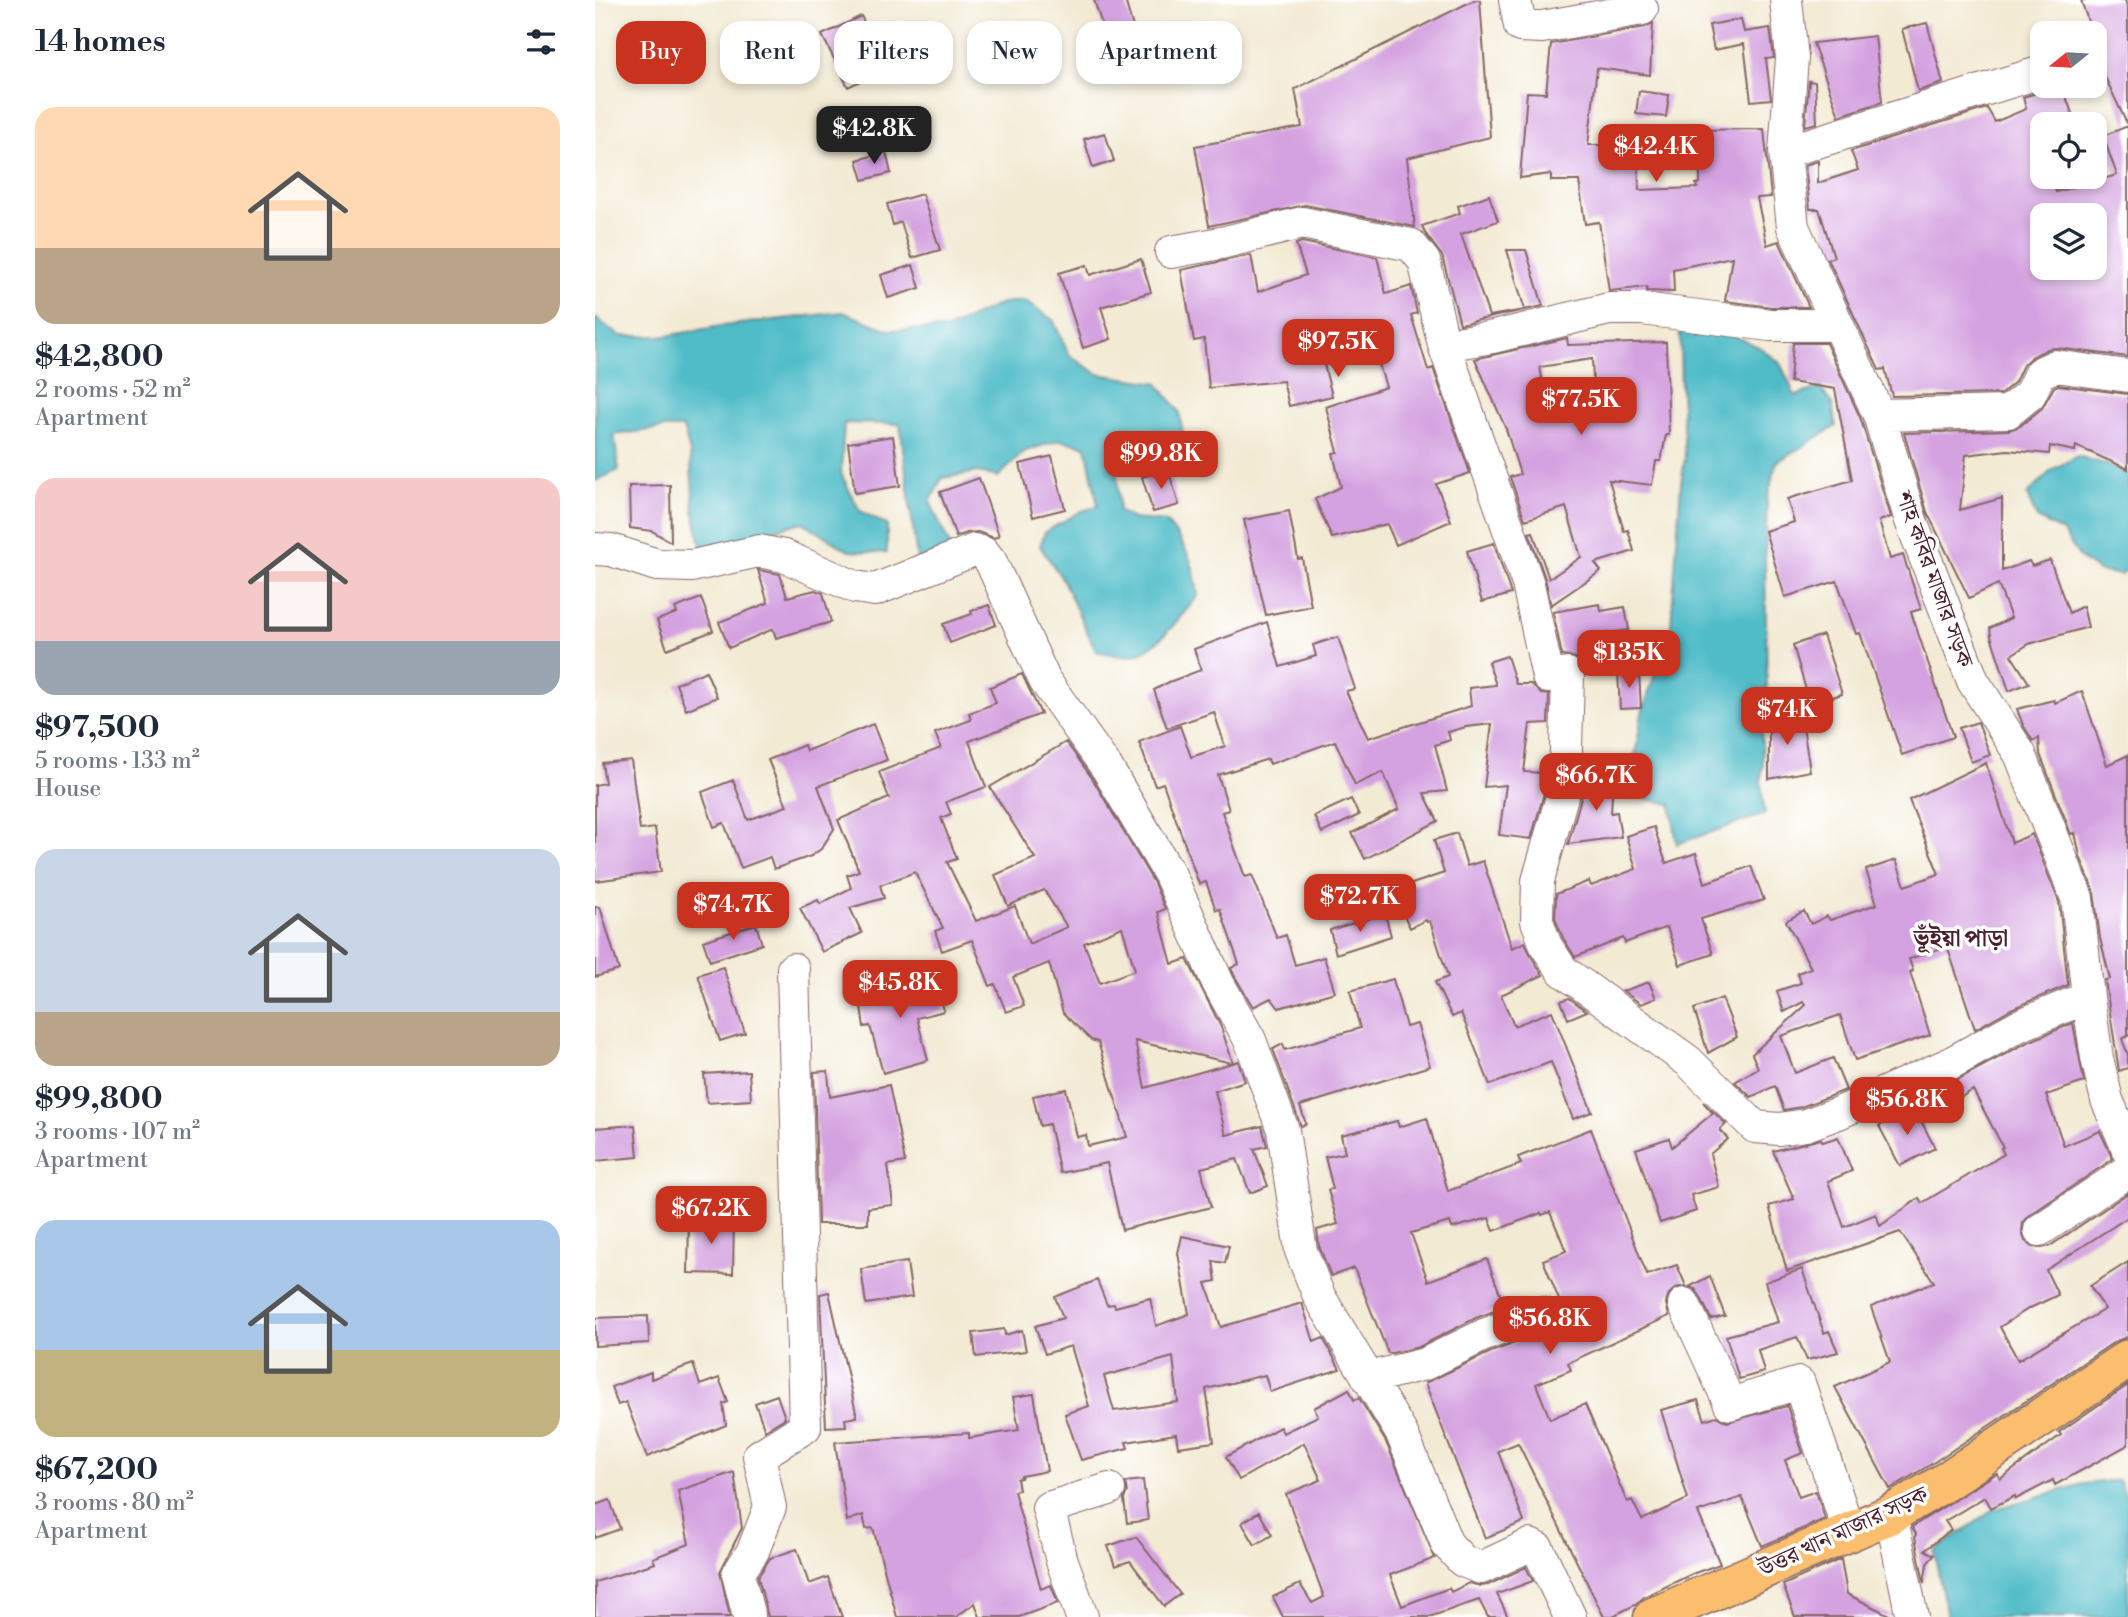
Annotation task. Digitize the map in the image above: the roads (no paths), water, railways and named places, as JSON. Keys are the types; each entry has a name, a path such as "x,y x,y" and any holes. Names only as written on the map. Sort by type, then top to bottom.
{"main road":[{"name":"উত্তর খান মাজার সড়ক","path":"1653,1617 1891,1514 1945,1482 2128,1359"}],"street":[{"path":"1515,0 1520,26 1542,27 1642,9"},
{"name":"শাহ কবির মাজার সড়ক","path":"1786,0 1793,58 1785,152 1793,228 1879,415 1911,521 1973,681 2020,754 2077,898 2088,997 2107,1100 2128,1149"},
{"path":"1785,152 2030,76"},
{"path":"1171,251 1221,243 1302,223 1411,245 1425,261 1444,345 1525,572 1548,677 1568,674 1565,786 1538,881 1537,921 1546,946 1563,971 1688,1061 1755,1127 1779,1129 1806,1125 1841,1112 1949,1064 2018,1026 2088,997"},
{"path":"1444,345 1493,337 1609,309 1642,309 1770,325 1838,325"},
{"path":"1879,415 2008,412 2031,394 2040,373 2055,366 2128,376"},
{"path":"595,550 611,550 657,565 692,566 759,551 784,556 855,587 875,590 974,550 984,553 991,562 1045,681 1107,768 1170,876 1218,983 1250,1040 1283,1130 1301,1251 1319,1296 1402,1434 1447,1544 1463,1560 1481,1568 1530,1545 1538,1549 1570,1617"},
{"path":"749,1617 738,1574 753,1551 770,1507 759,1456 805,1427 793,970"},
{"path":"2040,1230 2128,1171"},
{"path":"1684,1304 1730,1404 1799,1382 1849,1532"},
{"path":"1368,1378 1425,1364 1484,1335 1542,1313"},
{"path":"1082,1617 1062,1561 1048,1508 1109,1489"},
{"path":"1891,1514 1912,1617"}],"water":[{"path":"1024,301 1053,320 1069,355 1098,374 1157,383 1179,411 1184,439 1148,443 1117,469 1119,511 1133,519 1166,522 1189,556 1198,596 1163,636 1139,653 1123,656 1096,651 1063,580 1040,546 1045,532 1082,511 1098,506 1086,446 1060,440 1025,451 998,477 978,472 942,478 930,502 952,550 917,560 900,424 844,423 841,474 860,511 887,525 887,553 849,551 802,522 702,551 694,511 690,452 683,428 614,435 619,470 595,481 595,318 620,336 666,336 721,326 843,312 889,330 947,329 1002,303"},
{"path":"1701,321 1759,347 1780,363 1795,396 1820,388 1832,403 1836,426 1777,462 1767,498 1767,687 1761,725 1761,782 1765,814 1677,844 1671,804 1634,797 1634,762 1642,713 1671,626 1685,457 1680,331"},
{"path":"2077,456 2128,474 2128,569 2121,575 2098,571 2080,558 2063,532 2037,518 2027,495 2052,470"},
{"path":"2119,1480 2128,1501 2128,1617 1947,1617 1934,1551 1995,1509 2083,1484"}],"district":[{"name":"ভূঁইয়া পাড়া","path":"1961,938"}]}
